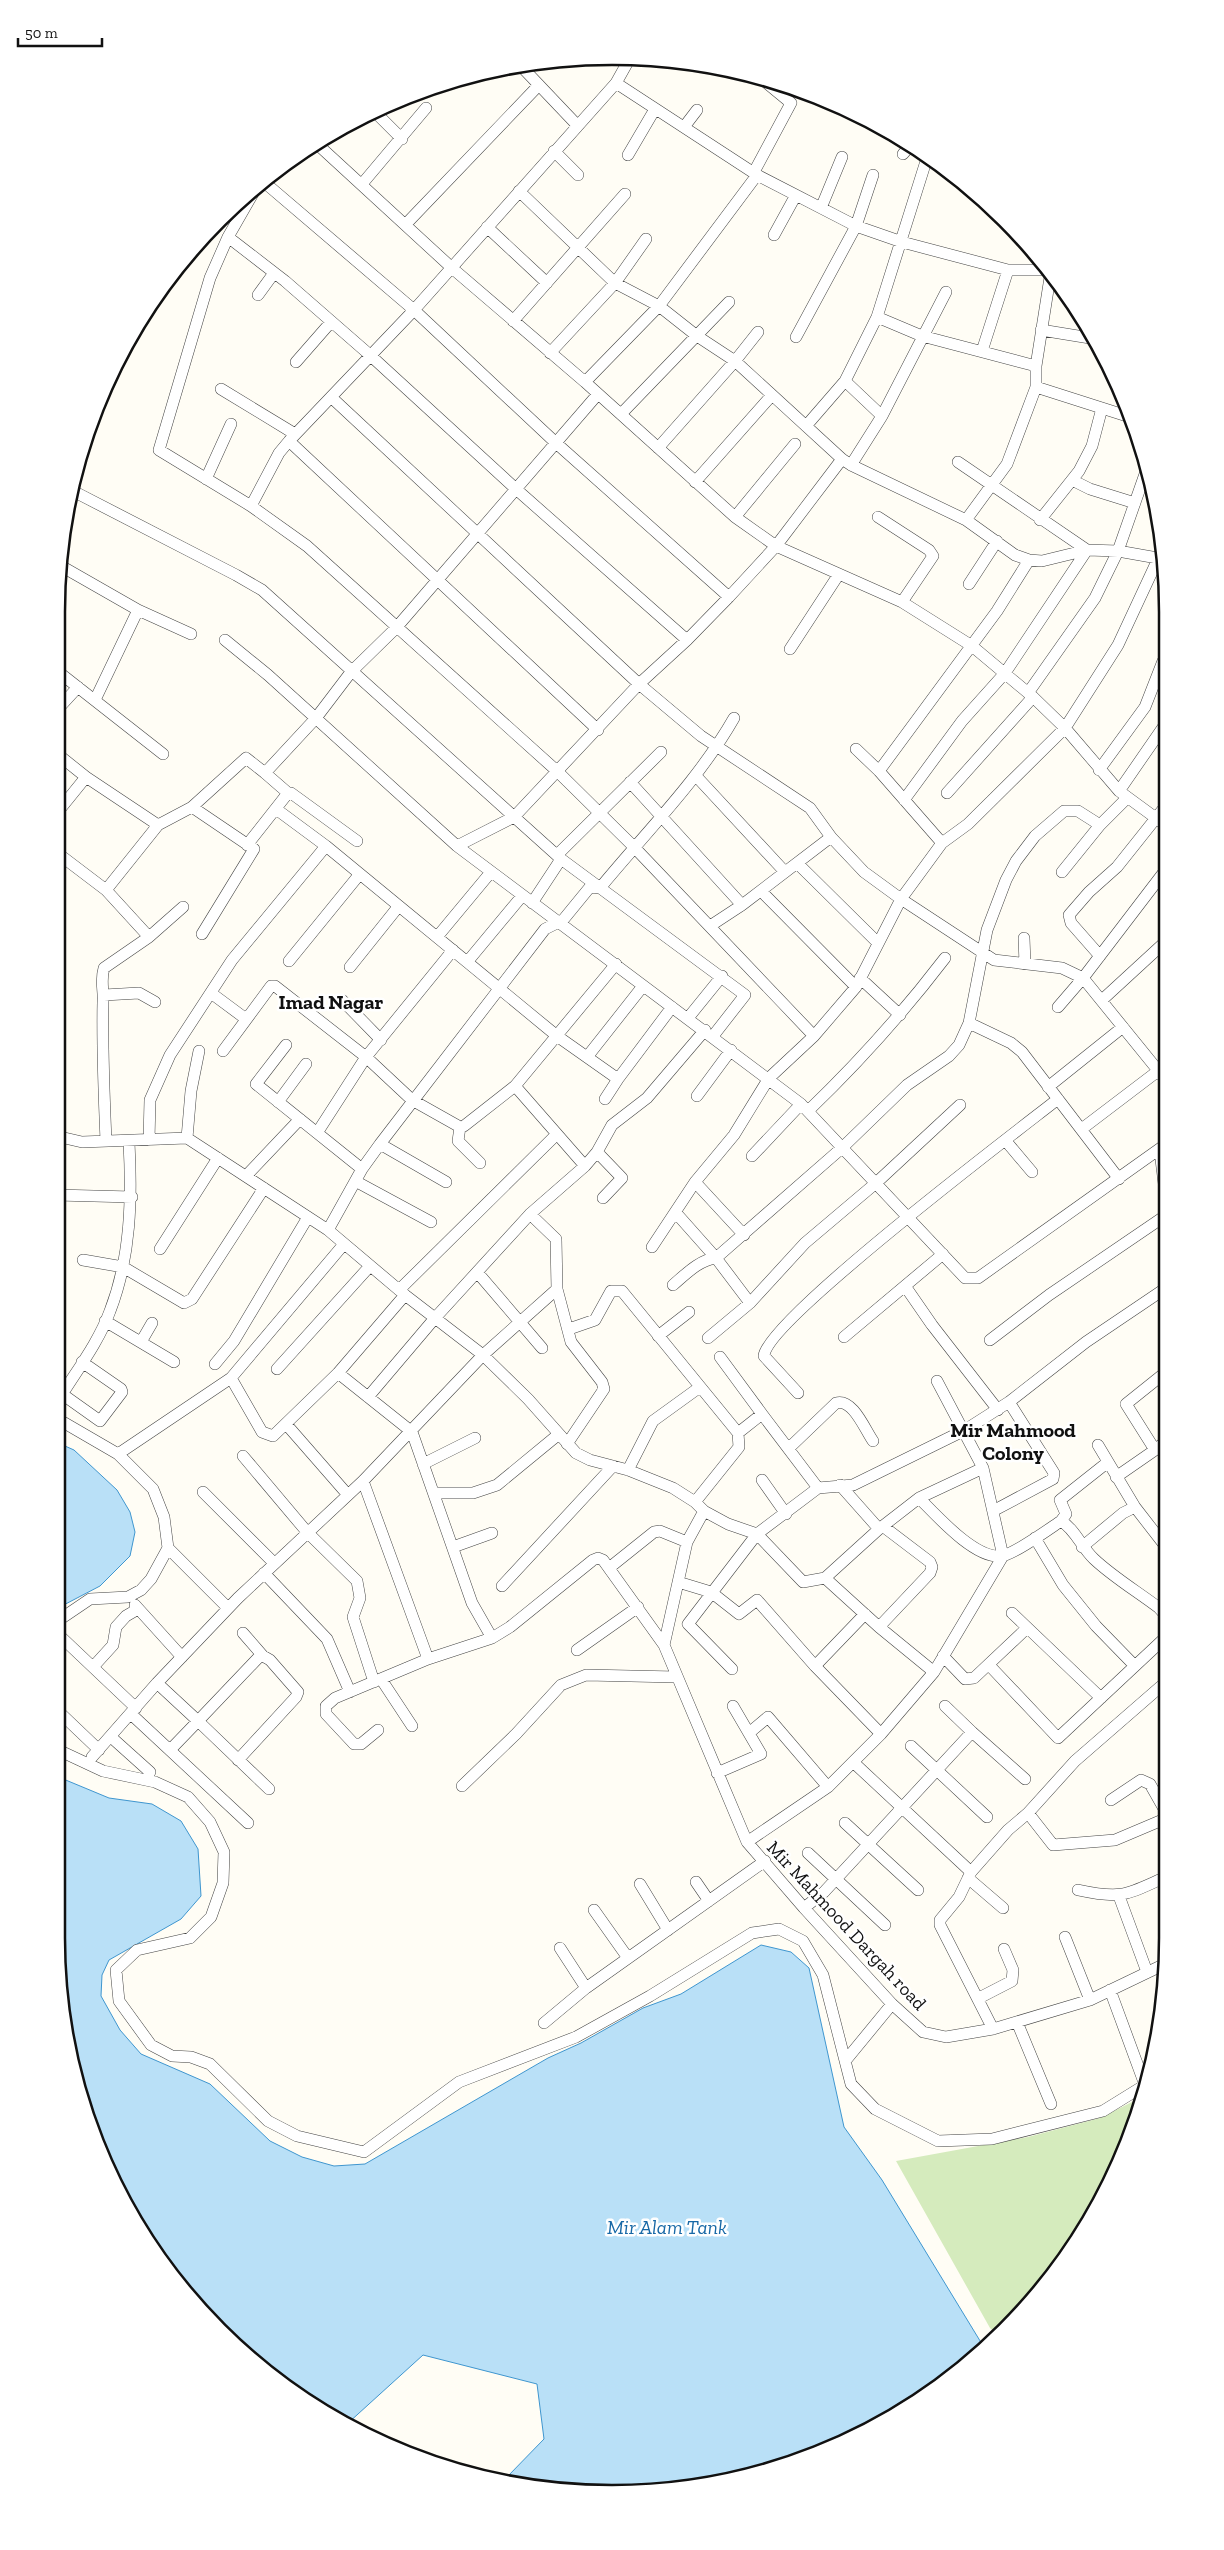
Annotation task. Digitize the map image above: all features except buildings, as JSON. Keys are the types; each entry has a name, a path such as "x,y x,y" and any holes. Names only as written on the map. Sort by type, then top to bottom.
{"street":[{"path":"251,506 279,453 292,437 371,356 452,268 616,83 626,65"},
{"path":"527,72 577,125"},
{"path":"616,83 756,174 856,226 902,242 1008,270 1039,271"},
{"path":"406,224 539,85"},
{"path":"585,382 659,306 756,174 791,103 776,90"},
{"path":"362,184 402,139 426,108"},
{"path":"628,155 655,109"},
{"path":"684,127 697,110"},
{"path":"380,117 402,139"},
{"path":"322,148 452,268 585,382 734,518 776,546 902,602 972,646 1031,695 1065,728 1123,794 1159,820"},
{"path":"554,151 578,175"},
{"path":"821,208 842,157"},
{"path":"806,426 845,382 876,317 902,242 925,164"},
{"path":"796,337 856,226 873,175"},
{"path":"269,186 414,310 556,443 729,597"},
{"path":"519,191 615,283 659,306 697,336 735,362 847,462 966,520 1015,555 1029,560 1042,561 1087,550 1118,551 1156,558"},
{"path":"512,321 625,194"},
{"path":"774,236 796,195"},
{"path":"246,206 228,237 210,278 159,446 161,454 251,506 307,546 558,772 710,926 814,1036"},
{"path":"487,227 547,283"},
{"path":"228,237 274,273 371,356 516,488 688,640"},
{"path":"550,353 615,283 646,239"},
{"path":"982,351 1008,270"},
{"path":"258,295 274,273"},
{"path":"966,520 1007,464 1036,387 1036,366 1048,282"},
{"path":"457,846 514,817 598,730 639,684 688,640 776,546 847,462 882,416 946,292"},
{"path":"621,414 729,302"},
{"path":"876,317 922,336 1036,366"},
{"path":"296,362 331,322"},
{"path":"1041,330 1085,337"},
{"path":"658,448 735,362 758,332"},
{"path":"845,382 882,416"},
{"path":"1036,387 1121,413"},
{"path":"221,389 292,437 438,580 598,730"},
{"path":"264,773 316,718 351,672 396,628 598,394"},
{"path":"695,482 772,395"},
{"path":"331,397 639,684 701,736 810,808 831,837 864,872 901,899 962,936 982,953 994,960 1062,968 1083,978 1159,1072"},
{"path":"1040,520 1072,480 1092,446 1102,408"},
{"path":"206,479 231,424"},
{"path":"734,518 795,444"},
{"path":"958,462 1040,520 1087,550"},
{"path":"1072,480 1090,489 1135,503"},
{"path":"947,793 1031,695 1095,598 1118,551 1143,481"},
{"path":"79,494 262,590 559,857 722,976 745,995 647,1098 612,1125 598,1152 585,1166 530,1214 435,1318 368,1397"},
{"path":"878,517 929,550 933,556 902,602"},
{"path":"969,584 997,541"},
{"path":"904,800 962,721 1004,673 1087,550"},
{"path":"879,771 972,646 1029,560"},
{"path":"652,1247 695,1182 734,1135 768,1078 814,1036 858,982 901,899 942,843 968,824 1065,728 1118,645 1157,566"},
{"path":"67,569 138,610 191,634"},
{"path":"790,649 839,574"},
{"path":"95,700 138,610"},
{"path":"225,640 316,718 457,846 527,900 731,1050 805,1108 909,1216 965,1278 978,1278 1159,1150"},
{"path":"1100,770 1145,707 1159,671"},
{"path":"65,677 163,754"},
{"path":"65,701 78,687"},
{"path":"600,888 696,776 718,746 734,718"},
{"path":"1062,872 1123,794 1159,734"},
{"path":"856,749 879,771 942,843"},
{"path":"468,961 527,900 559,857 599,813 661,752"},
{"path":"106,890 158,826 192,807 246,758 288,793 298,798 357,841"},
{"path":"65,760 86,777 158,826"},
{"path":"696,776 786,872"},
{"path":"65,803 86,777"},
{"path":"630,782 663,816 742,905"},
{"path":"247,845 288,793"},
{"path":"192,807 254,849 202,934"},
{"path":"276,809 326,846 557,1036 618,1079"},
{"path":"673,1284 707,1258 716,1258 843,1147 907,1086 948,1056 959,1045 969,1023 980,976 987,930 1006,880 1016,860 1035,836 1054,818 1070,810 1078,812 1100,825"},
{"path":"1100,956 1071,923 1069,915 1089,892 1117,867 1159,822"},
{"path":"710,926 742,905 831,837"},
{"path":"149,1140 150,1100 170,1055 232,960 326,846"},
{"path":"65,859 106,890 149,937"},
{"path":"797,863 878,943"},
{"path":"438,937 492,872"},
{"path":"289,961 359,875"},
{"path":"1058,1007 1083,978 1159,879"},
{"path":"328,1230 357,1182 362,1169 380,1144 412,1100 545,930 563,920 590,887 600,888"},
{"path":"761,891 858,982 900,1015"},
{"path":"106,1141 102,1056 104,995 101,980 104,968 149,937 183,907"},
{"path":"350,967 398,907"},
{"path":"1024,938 1024,964"},
{"path":"1102,1000 1159,948"},
{"path":"317,1133 366,1058 454,950"},
{"path":"752,1156 851,1070 900,1015 944,958"},
{"path":"223,1051 271,986 274,986 366,1058 412,1100 460,1126 464,1126 515,1086 616,964"},
{"path":"688,1018 722,976"},
{"path":"587,1057 643,986"},
{"path":"211,992 246,1019"},
{"path":"104,995 139,993 155,1002"},
{"path":"342,1000 381,1040"},
{"path":"605,1100 618,1079 672,1007"},
{"path":"969,1023 1012,1043 1028,1059 1048,1087 1083,1128 1120,1179"},
{"path":"1048,1087 1124,1027"},
{"path":"286,1045 256,1084 362,1169"},
{"path":"697,1096 731,1050"},
{"path":"188,1138 191,1090 199,1051"},
{"path":"278,1102 306,1064"},
{"path":"1083,1128 1159,1076"},
{"path":"515,1086 585,1166"},
{"path":"798,1394 764,1356 768,1343 802,1306 909,1216 1058,1099"},
{"path":"708,1338 750,1303 805,1243 876,1183 960,1105"},
{"path":"246,1176 300,1119"},
{"path":"460,1126 458,1141 480,1163"},
{"path":"231,1378 262,1432 273,1436 338,1373 402,1292 557,1134"},
{"path":"65,1138 82,1142 129,1142 188,1138 328,1230 402,1292 483,1355 528,1399 576,1453 590,1460 628,1470 673,1488 695,1502 704,1511 728,1524 757,1534 803,1582 825,1578 918,1498 983,1468"},
{"path":"1005,1140 1032,1172"},
{"path":"65,1389 110,1312 122,1267 132,1197 129,1142"},
{"path":"380,1144 446,1182"},
{"path":"598,1152 622,1178 603,1198"},
{"path":"160,1248 218,1158"},
{"path":"357,1182 431,1222"},
{"path":"695,1182 744,1234"},
{"path":"83,1260 122,1267 179,1302 184,1303 192,1299 264,1188"},
{"path":"65,1194 132,1197"},
{"path":"676,1213 716,1258 750,1303"},
{"path":"530,1214 556,1239 557,1289 573,1346 602,1382 604,1389 567,1444"},
{"path":"215,1364 234,1341 308,1217"},
{"path":"990,1340 1049,1295 1159,1220"},
{"path":"118,1454 231,1378 344,1244"},
{"path":"844,1337 943,1254"},
{"path":"277,1369 370,1266"},
{"path":"477,1272 542,1348"},
{"path":"905,1286 932,1325 998,1410"},
{"path":"65,1719 96,1753 228,1608 363,1481 412,1432 483,1355 557,1289"},
{"path":"569,1329 595,1320 606,1298 615,1290 622,1291 738,1433 739,1446 695,1502"},
{"path":"732,1668 688,1624 757,1534 818,1488 853,1485 965,1430 998,1410 1086,1342 1159,1293"},
{"path":"658,1336 689,1312"},
{"path":"105,1321 174,1362"},
{"path":"141,1342 152,1323"},
{"path":"720,1356 818,1488"},
{"path":"65,1402 100,1421 122,1392 121,1389 82,1362"},
{"path":"338,1373 412,1432 472,1604 492,1638"},
{"path":"1155,1450 1126,1404 1159,1378"},
{"path":"747,1842 828,1787 881,1734 934,1672 1003,1556 983,1468 938,1381"},
{"path":"628,1470 653,1421 700,1387"},
{"path":"789,1448 841,1401 850,1405 873,1441"},
{"path":"993,1511 1054,1476 1052,1468 1009,1402"},
{"path":"738,1433 762,1414"},
{"path":"65,1423 118,1454 152,1489 164,1517 168,1548 151,1579 141,1590 128,1597 90,1599 65,1616"},
{"path":"286,1424 348,1495"},
{"path":"434,1493 473,1493 491,1488 559,1434"},
{"path":"423,1464 475,1438"},
{"path":"1098,1445 1135,1507 1159,1538"},
{"path":"1116,1476 1159,1447"},
{"path":"243,1456 307,1532 357,1581 360,1598 353,1617 378,1680 412,1726"},
{"path":"918,1498 964,1540 988,1556 1003,1556 1061,1521 1066,1514 1060,1500 1108,1462"},
{"path":"502,1586 613,1466"},
{"path":"762,1480 786,1514"},
{"path":"363,1481 428,1658"},
{"path":"840,1485 881,1528 930,1562 932,1567 930,1573 879,1627"},
{"path":"203,1492 274,1564"},
{"path":"1082,1547 1123,1513 1135,1507"},
{"path":"664,1645 687,1542 704,1511"},
{"path":"1061,1521 1067,1525 1082,1547 1095,1560 1159,1607"},
{"path":"378,1730 361,1744 354,1744 326,1714 326,1706 335,1698 428,1658 492,1638 510,1627 593,1560 598,1558 603,1560 609,1568 654,1532 660,1531 687,1542"},
{"path":"453,1547 492,1533"},
{"path":"1035,1538 1064,1585 1096,1626 1134,1665"},
{"path":"168,1548 228,1608"},
{"name":"Mir Mahmood Dargah road","path":"609,1568 664,1645 747,1842 804,1908 892,2004 923,2032 946,2037 993,2030 1090,2000 1158,1967"},
{"path":"264,1573 327,1639 350,1692"},
{"path":"825,1578 879,1627 934,1672"},
{"path":"678,1582 712,1592 739,1614 757,1600 815,1666 881,1734"},
{"path":"93,1667 113,1645 116,1627 136,1607 182,1657"},
{"path":"578,1650 638,1607"},
{"path":"1012,1613 1101,1698"},
{"path":"815,1666 865,1614"},
{"path":"944,1656 965,1679 974,1678 1027,1628"},
{"path":"238,1760 296,1697 298,1692 243,1633"},
{"path":"65,1641 93,1667 170,1750 248,1823"},
{"path":"989,1665 1058,1738 1159,1643"},
{"path":"170,1750 258,1658 263,1656"},
{"path":"462,1786 516,1734 544,1701 561,1685 586,1675 676,1677"},
{"path":"158,1683 269,1789"},
{"path":"993,2030 979,1998 940,1925 940,1920 959,1898 969,1875 1008,1830 1028,1813 1074,1761 1159,1688"},
{"path":"718,1773 761,1754 733,1706"},
{"path":"945,1706 1025,1779"},
{"path":"749,1733 768,1717 828,1787"},
{"path":"804,1908 836,1879 972,1732"},
{"path":"111,1737 150,1772"},
{"path":"911,1746 987,1817"},
{"path":"65,1753 103,1771 155,1782 188,1797 210,1822 224,1852 223,1883 211,1917 190,1938 137,1950 116,1970 119,2001 151,2045 172,2056 191,2056 210,2064 268,2121 297,2136 364,2152 459,2082 576,2037 650,1996 752,1933 779,1929 803,1941 823,1975 851,2084 875,2109 938,2141 992,2139 1104,2111 1137,2090"},
{"path":"853,1762 903,1808 1003,1908"},
{"path":"1111,1800 1142,1780 1150,1784 1159,1800"},
{"path":"1028,1813 1052,1845 1115,1840 1159,1821"},
{"path":"845,1823 918,1890"},
{"path":"808,1853 886,1925"},
{"path":"544,2023 586,1988 764,1861"},
{"path":"1078,1890 1119,1896 1159,1880"},
{"path":"696,1882 709,1901"},
{"path":"640,1884 668,1930"},
{"path":"1119,1896 1147,1972"},
{"path":"594,1910 628,1958"},
{"path":"1065,1937 1090,2000"},
{"path":"560,1948 586,1988"},
{"path":"979,1998 1012,1981 1013,1970 1004,1949"},
{"path":"1110,1990 1141,2075"},
{"path":"846,2060 892,2004"},
{"path":"1017,2022 1051,2104"}],"green space":[{"path":"1134,2101 1103,2180 1086,2212 1046,2271 993,2331 896,2161 1028,2137 1100,2118"}],"water":[{"path":"65,1446 74,1450 117,1490 130,1512 135,1532 130,1556 100,1586 65,1604"},
{"name":"Mir Alam Tank","path":"65,1780 109,1798 152,1804 181,1821 198,1849 201,1896 181,1919 109,1960 102,1975 101,1996 120,2030 141,2054 210,2084 270,2141 302,2157 334,2166 365,2164 548,2058 581,2043 643,2008 681,1994 761,1945 791,1952 809,1968 844,2127 882,2180 981,2342 945,2372 886,2412 854,2429 788,2456 719,2474 683,2480 648,2484 612,2485 576,2484 509,2475 544,2439 537,2384 423,2355 352,2419 308,2393 279,2372 225,2325 178,2271 138,2212 121,2180 94,2114 76,2045 66,1974"}],"district":[{"name":"Imad Nagar","path":"331,1002"},
{"name":"Mir Mahmood Colony","path":"1013,1442"}]}
